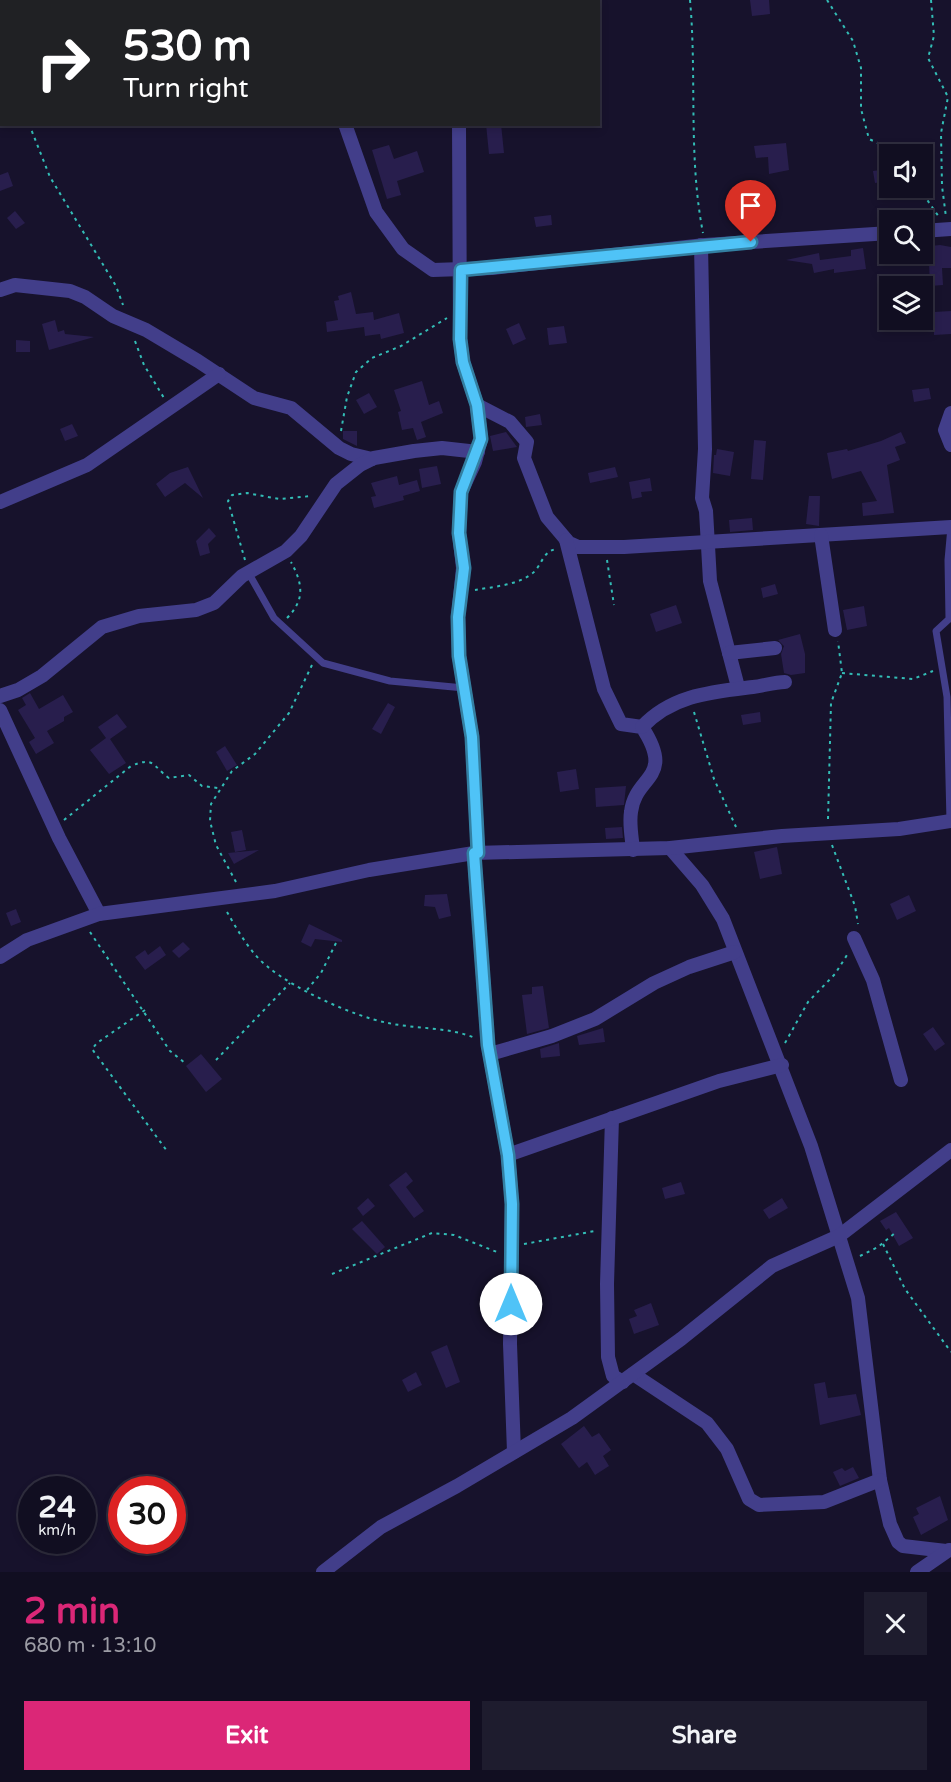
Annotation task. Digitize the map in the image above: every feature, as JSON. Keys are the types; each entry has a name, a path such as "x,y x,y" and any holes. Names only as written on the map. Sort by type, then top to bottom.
{"street":[{"path":"346,126 376,212 388,232 411,257 433,270 461,270 703,245 879,234"},
{"path":"459,126 460,306 463,362 477,405 481,439 461,492 459,533 464,568 458,627 472,737 476,853 489,1050 508,1155 512,1246 513,1452"},
{"path":"933,230 949,229"},
{"path":"703,245 705,449 701,486 710,581 738,687"},
{"path":"0,290 15,285 70,291 219,374 254,398 291,408 339,448 351,454 372,459"},
{"path":"0,502 87,465 219,374"},
{"path":"477,405 510,422 527,442 524,458 547,517 567,544 585,622 610,704 621,724 642,727 647,735 656,767 631,811 633,850"},
{"path":"951,413 945,430 951,445"},
{"path":"0,696 18,690 42,676 102,627 139,616 196,610 214,603 248,572 286,551 301,536 328,493 348,472 372,459 442,448 478,452"},
{"path":"567,544 578,547 606,548 951,527"},
{"path":"821,535 835,630"},
{"path":"729,653 775,648"},
{"path":"642,727 656,712 683,699 691,699 708,692 785,682"},
{"path":"0,710 53,825 99,914"},
{"path":"0,957 27,940 86,921 99,914 275,891 392,865 476,853 670,848 828,833 899,829 951,821"},
{"path":"670,848 702,885 723,919 780,1060 811,1146 858,1298 880,1480 890,1524 898,1542 903,1546 948,1550"},
{"path":"854,938 873,980 901,1080"},
{"path":"489,1050 552,1036 587,1023 654,983 689,967 735,952"},
{"path":"508,1155 780,1060"},
{"path":"612,1118 608,1230 608,1357 613,1376 628,1378 707,1423 727,1449 749,1499 759,1505 824,1502 880,1480"},
{"path":"323,1572 381,1527 457,1486 572,1418 628,1378 772,1266 839,1236 951,1150"},
{"path":"917,1572 948,1550"}],"lane":[{"path":"951,527 948,560 949,619 936,631 947,697 951,821"},
{"path":"248,572 266,608 280,625 314,657 338,669 390,681 464,688"}],"path":[{"path":"690,0 695,107 692,144 703,245"},
{"path":"827,0 853,41 861,68 861,109 869,139 880,144"},
{"path":"931,0 934,36 928,58 948,97 942,122 941,142 942,186 949,229"},
{"path":"30,126 50,177 116,286 144,365 170,408"},
{"path":"926,198 949,229"},
{"path":"339,448 347,397 356,372 372,358 393,351 443,322 460,306"},
{"path":"248,572 228,501 232,495 247,493 279,499 328,493"},
{"path":"461,592 502,585 531,575 548,553 567,544"},
{"path":"606,548 614,605"},
{"path":"280,625 297,607 302,595 298,578 286,551"},
{"path":"780,1060 808,1002 835,974 854,938 858,914 828,833 831,703 842,673 835,630"},
{"path":"240,896 234,877 216,845 210,820 210,804 232,771 255,754 289,713 315,658"},
{"path":"842,673 913,679 941,667"},
{"path":"691,699 714,779 742,841"},
{"path":"53,825 62,822 131,766 142,762 149,761 158,766 169,778 189,775 202,786 219,788"},
{"path":"219,899 249,946 266,966 290,983 359,1016 459,1033 489,1050"},
{"path":"86,921 94,941 116,974 145,1010 170,1051 185,1063"},
{"path":"307,990 321,972 336,943"},
{"path":"216,1060 290,983"},
{"path":"145,1010 97,1043 92,1049 167,1151"},
{"path":"512,1246 608,1230"},
{"path":"332,1274 432,1233 454,1235 486,1246 511,1263"},
{"path":"847,1263 883,1244 895,1233"},
{"path":"883,1244 905,1289 951,1352"}],"building":[{"path":"750,0 769,0 770,14 752,16"},
{"path":"486,126 501,126 504,153 489,154"},
{"path":"786,143 789,170 769,174 768,157 756,158 754,146"},
{"path":"389,145 394,159 417,151 424,172 397,181 401,195 387,199 372,150"},
{"path":"879,170 879,182 875,183 873,171"},
{"path":"8,172 13,186 0,191 0,175"},
{"path":"15,211 25,223 16,229 7,218"},
{"path":"551,215 552,225 536,227 534,217"},
{"path":"933,246 951,247 951,268 942,268 943,285 933,286 933,276 930,276 929,264 933,264"},
{"path":"863,248 866,269 834,273 834,269 814,273 812,264 786,260 819,253 820,260 851,256 851,250"},
{"path":"351,292 356,314 373,312 374,320 399,313 404,333 381,339 380,334 365,336 364,327 327,332 326,322 338,320 334,301 339,300 338,296"},
{"path":"951,311 951,334 934,335 934,312"},
{"path":"55,320 58,332 64,330 65,334 94,337 49,350 42,324"},
{"path":"519,323 526,339 513,345 506,329"},
{"path":"564,326 567,343 549,345 547,328"},
{"path":"16,340 30,341 30,352 16,352"},
{"path":"422,381 429,405 439,401 443,413 421,422 426,437 417,440 413,428 402,430 398,412 401,411 394,390"},
{"path":"929,388 931,399 914,402 912,390"},
{"path":"369,393 377,407 364,414 356,400"},
{"path":"540,414 542,425 526,427 525,417"},
{"path":"72,424 78,436 65,441 60,429"},
{"path":"343,431 357,431 357,446 343,439"},
{"path":"506,432 517,447 493,451 490,436"},
{"path":"901,432 906,443 895,447 900,460 887,465 894,513 863,516 862,503 877,501 861,471 832,479 827,453 847,449 848,451"},
{"path":"754,440 766,441 763,480 751,479"},
{"path":"717,449 734,452 730,476 713,473 714,455"},
{"path":"437,466 441,484 422,488 419,469"},
{"path":"188,467 203,498 185,483 165,497 156,484 170,473"},
{"path":"615,467 618,477 590,483 588,473"},
{"path":"397,476 399,485 417,480 420,491 403,496 404,500 374,508 371,497 376,496 371,483"},
{"path":"650,478 652,491 641,492 642,497 632,499 629,482"},
{"path":"809,496 820,496 819,526 806,524"},
{"path":"752,518 753,530 730,532 729,520"},
{"path":"209,528 216,536 208,544 210,553 200,556 196,541"},
{"path":"775,584 778,594 763,598 761,588"},
{"path":"676,605 682,623 656,632 650,614"},
{"path":"864,606 867,626 847,630 843,610"},
{"path":"800,634 805,654 805,673 791,675 784,673 781,654 784,646 778,640"},
{"path":"30,693 39,709 63,695 73,712 64,717 64,721 47,731 54,743 36,754 29,742 35,738 18,710 26,705 22,698"},
{"path":"388,703 395,707 381,734 372,729"},
{"path":"760,712 761,722 743,725 741,715"},
{"path":"117,714 127,727 110,739 126,763 109,774 90,750 106,738 98,727"},
{"path":"225,746 237,765 227,771 216,752"},
{"path":"576,769 579,789 560,792 557,772"},
{"path":"626,786 624,805 596,807 595,788"},
{"path":"622,827 623,838 606,839 605,828"},
{"path":"242,830 246,850 235,852 231,832"},
{"path":"777,847 782,874 760,879 754,852"},
{"path":"259,850 234,864 228,853"},
{"path":"447,894 451,916 439,919 435,907 424,906 425,895"},
{"path":"909,895 916,911 897,920 890,904"},
{"path":"16,909 21,922 11,926 6,913"},
{"path":"309,924 342,942 315,939 311,947 301,942"},
{"path":"183,942 190,949 179,958 172,951"},
{"path":"160,946 166,955 145,970 135,957 145,950 148,955"},
{"path":"543,986 549,1028 527,1034 522,995 532,994 532,987"},
{"path":"933,1027 945,1044 935,1051 923,1034"},
{"path":"603,1028 605,1042 579,1045 577,1036"},
{"path":"559,1043 560,1056 541,1058 540,1049"},
{"path":"201,1054 222,1079 206,1092 186,1066"},
{"path":"406,1172 413,1181 406,1187 424,1211 414,1218 389,1185"},
{"path":"681,1182 685,1194 665,1199 662,1188"},
{"path":"368,1198 375,1206 363,1216 357,1208"},
{"path":"782,1198 788,1208 769,1219 763,1210"},
{"path":"896,1212 913,1238 899,1246 889,1228 886,1230 880,1221"},
{"path":"362,1221 385,1247 377,1254 352,1229"},
{"path":"651,1303 659,1325 634,1334 629,1319 637,1316 634,1310"},
{"path":"447,1345 460,1382 446,1388 431,1352"},
{"path":"416,1372 422,1385 408,1392 402,1380"},
{"path":"825,1382 828,1398 856,1394 861,1415 820,1425 814,1384"},
{"path":"584,1426 592,1437 599,1433 611,1450 603,1456 609,1466 595,1475 587,1462 579,1468 561,1444"},
{"path":"853,1467 859,1478 840,1486 833,1472 842,1468 845,1471"},
{"path":"940,1496 948,1520 921,1535 913,1517 919,1514 916,1508"}],"route":[{"path":"511,1304 512,1204 508,1155 488,1045 474,853 478,853 472,737 459,656 458,617 464,568 459,533 459,511 461,492 475,462 481,439 477,405 463,362 460,339 461,270 751,242"}]}
